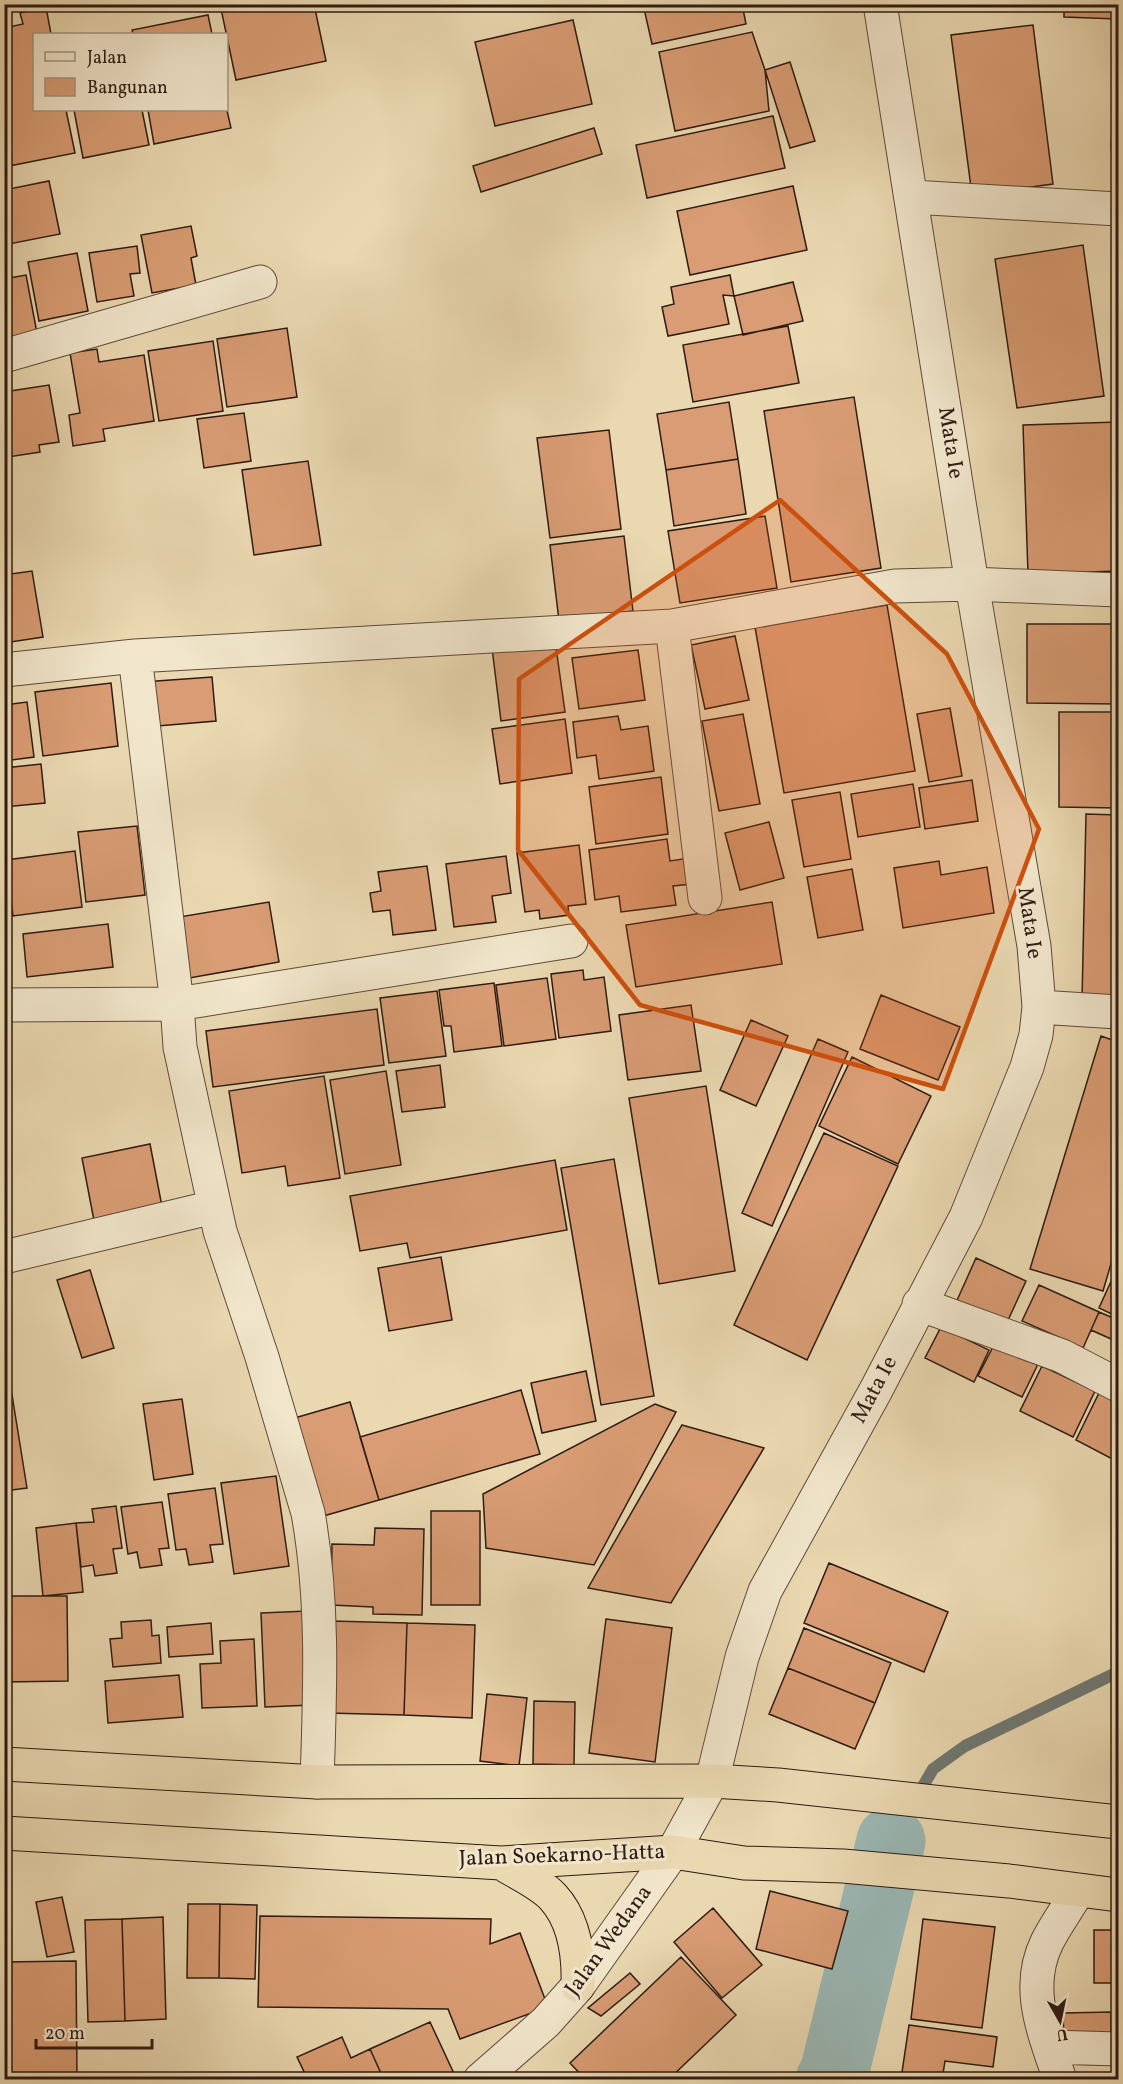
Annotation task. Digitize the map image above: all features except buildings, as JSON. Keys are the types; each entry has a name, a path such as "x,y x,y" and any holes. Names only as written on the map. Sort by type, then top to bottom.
{"highway":[{"path":"4,1764 317,1782 712,1781 778,1785 1119,1822"},
{"name":"Jalan Soekarno-Hatta","path":"4,1833 501,1863 673,1852 744,1863 843,1866 1009,1881 1119,1895"},
{"path":"501,1863 552,1897 571,1926 577,1950 578,1986"}],"street":[{"name":"Mata Ie","path":"712,1781 742,1657 765,1591 876,1390 966,1217 1027,1067 1036,1035 1039,1007 1034,946 972,584 880,4"},
{"path":"912,197 1119,209"},
{"path":"4,356 260,282"},
{"path":"4,670 135,656 672,626 895,586 972,584 1119,590"},
{"path":"672,626 705,898"},
{"path":"135,656 177,1004 180,1047 214,1207 262,1357 311,1529 321,1658 317,1782"},
{"path":"4,1005 177,1004 571,941"},
{"path":"1039,1007 1119,1012"},
{"path":"4,1257 214,1207"},
{"path":"920,1304 1062,1356 1119,1385"},
{"name":"Jalan Wedana","path":"480,2079 546,2022 578,1986 673,1852 712,1781"},
{"path":"1060,2079 1038,2013 1035,1982 1047,1943 1078,1891"},
{"path":"1049,2047 1119,2049"}],"highlighted area":[{"path":"780,500 947,654 1039,829 943,1089 640,1005 518,850 519,679"}],"waterway":[{"path":"891,1841 933,1769 965,1746 1118,1672"},
{"path":"830,2080 834,2074 891,1841"}]}
